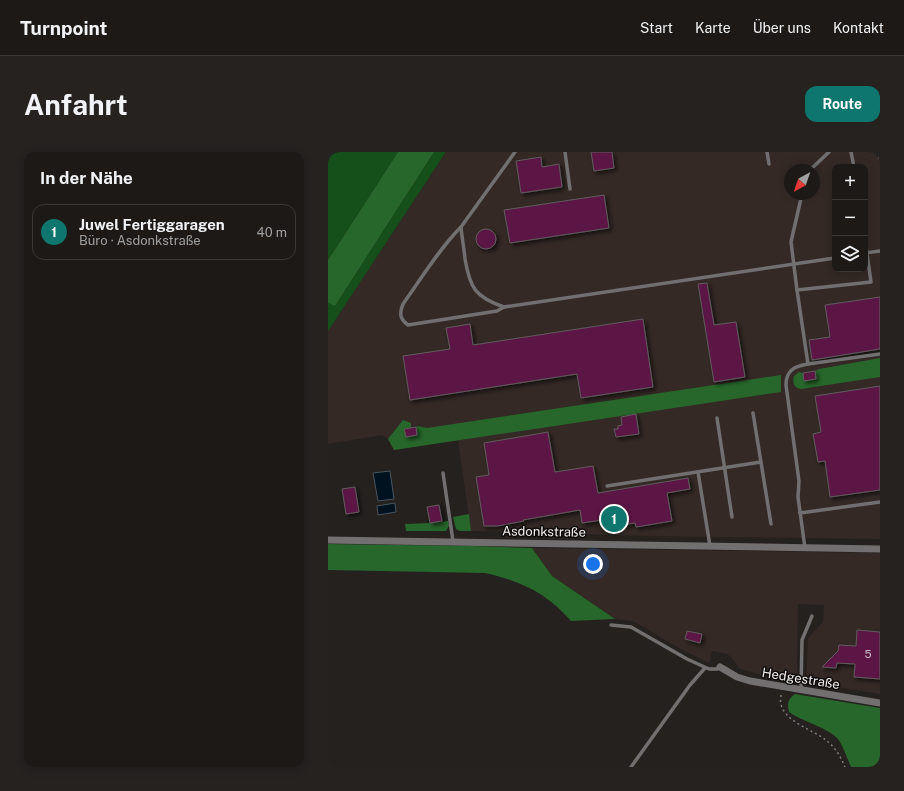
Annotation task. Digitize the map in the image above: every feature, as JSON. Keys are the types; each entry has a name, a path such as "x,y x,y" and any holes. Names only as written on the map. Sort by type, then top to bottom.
{"street":[{"name":"Asdonkstraße","path":"328,540 880,549"},
{"name":"Hedgestraße","path":"720,667 737,677 750,681 880,703"}],"lane":[{"path":"504,306 498,311 408,325 402,320 400,312 403,304 450,238 461,227 515,152"},
{"path":"565,152 570,189"},
{"path":"767,152 769,164"},
{"path":"816,164 828,152"},
{"path":"852,152 854,164"},
{"path":"879,152 880,158"},
{"path":"800,200 792,234 792,249 808,364"},
{"path":"461,227 470,284 479,294 490,302 504,306 832,258"},
{"path":"868,253 880,251"},
{"path":"797,290 871,282 868,265"},
{"path":"805,548 797,493 799,481 786,379 791,370 800,366 880,354"},
{"path":"753,413 771,524"},
{"path":"717,418 732,517"},
{"path":"607,486 761,462"},
{"path":"698,472 710,546"},
{"path":"443,473 454,541"},
{"path":"800,513 880,502"},
{"path":"801,690 802,640 812,616"},
{"path":"611,625 631,628 705,668 713,670 720,667"},
{"path":"631,767 690,685 705,668"}],"path":[{"path":"782,687 781,704 784,712 799,724 827,740 841,757 845,767"}],"shaded area":[{"path":"446,152 880,152 880,539 648,536 471,531 458,440 394,450 388,439 382,435 328,444 328,331"},
{"path":"532,548 880,553 880,694 807,682 808,638 823,622 824,605 798,604 797,673 794,680 759,674 740,669 727,654 712,651 709,663 679,648 633,621 615,619 552,576"}],"green space":[{"path":"328,152 398,152 328,260"},
{"path":"398,152 434,152 335,306 328,303 328,260"},
{"path":"434,152 446,152 328,331 328,303 335,306"},
{"path":"880,358 880,377 801,389 795,386 793,382 794,376 799,372 803,373 804,381 816,379 815,371 819,369"},
{"path":"781,375 781,392 394,450 388,439 403,420 411,423 411,428 405,429 406,437 417,435 416,427 418,426 427,428"},
{"path":"469,514 471,531 460,531 456,529 453,517"},
{"path":"448,521 449,526 446,531 406,531 405,524"},
{"path":"328,544 532,548 552,576 615,619 571,621 562,611 543,596 522,584 485,573 328,570"},
{"path":"795,694 880,708 880,767 851,767 838,739 828,731 789,712 789,702"}],"water":[{"path":"390,471 394,499 378,501 373,473"},
{"path":"395,503 396,512 378,515 377,506"}],"building":[{"path":"591,152 612,152 614,168 594,171"},
{"path":"541,157 542,167 559,164 562,187 521,193 516,161"},
{"path":"604,195 609,228 510,243 504,210"},
{"path":"486,229 493,232 496,239 493,246 486,249 479,246 476,239 479,232"},
{"path":"707,283 714,325 736,322 745,377 714,382 698,284"},
{"path":"880,297 880,349 812,360 809,340 830,337 825,305"},
{"path":"643,319 653,387 581,398 577,374 410,400 403,356 450,349 446,328 470,324 473,345"},
{"path":"815,371 816,379 804,381 803,373"},
{"path":"880,386 880,490 830,497 825,461 818,462 813,434 821,432 815,396"},
{"path":"636,414 639,434 616,437 614,429 618,429 618,426 622,425 621,417"},
{"path":"416,427 417,435 406,437 404,429"},
{"path":"548,432 555,472 593,466 598,493 688,478 690,489 667,493 672,521 636,527 635,523 604,528 602,520 582,523 580,510 498,526 484,526 476,477 489,475 484,443"},
{"path":"355,487 359,512 346,514 342,489"},
{"path":"439,505 442,521 430,523 427,507"},
{"path":"857,630 880,632 880,679 854,677 855,664 837,663 836,668 822,667 838,651 839,645 856,646"},
{"path":"687,631 702,634 700,643 685,639"}],"place":[{"name":"Juwel Fertiggaragen","path":"614,519"}]}
